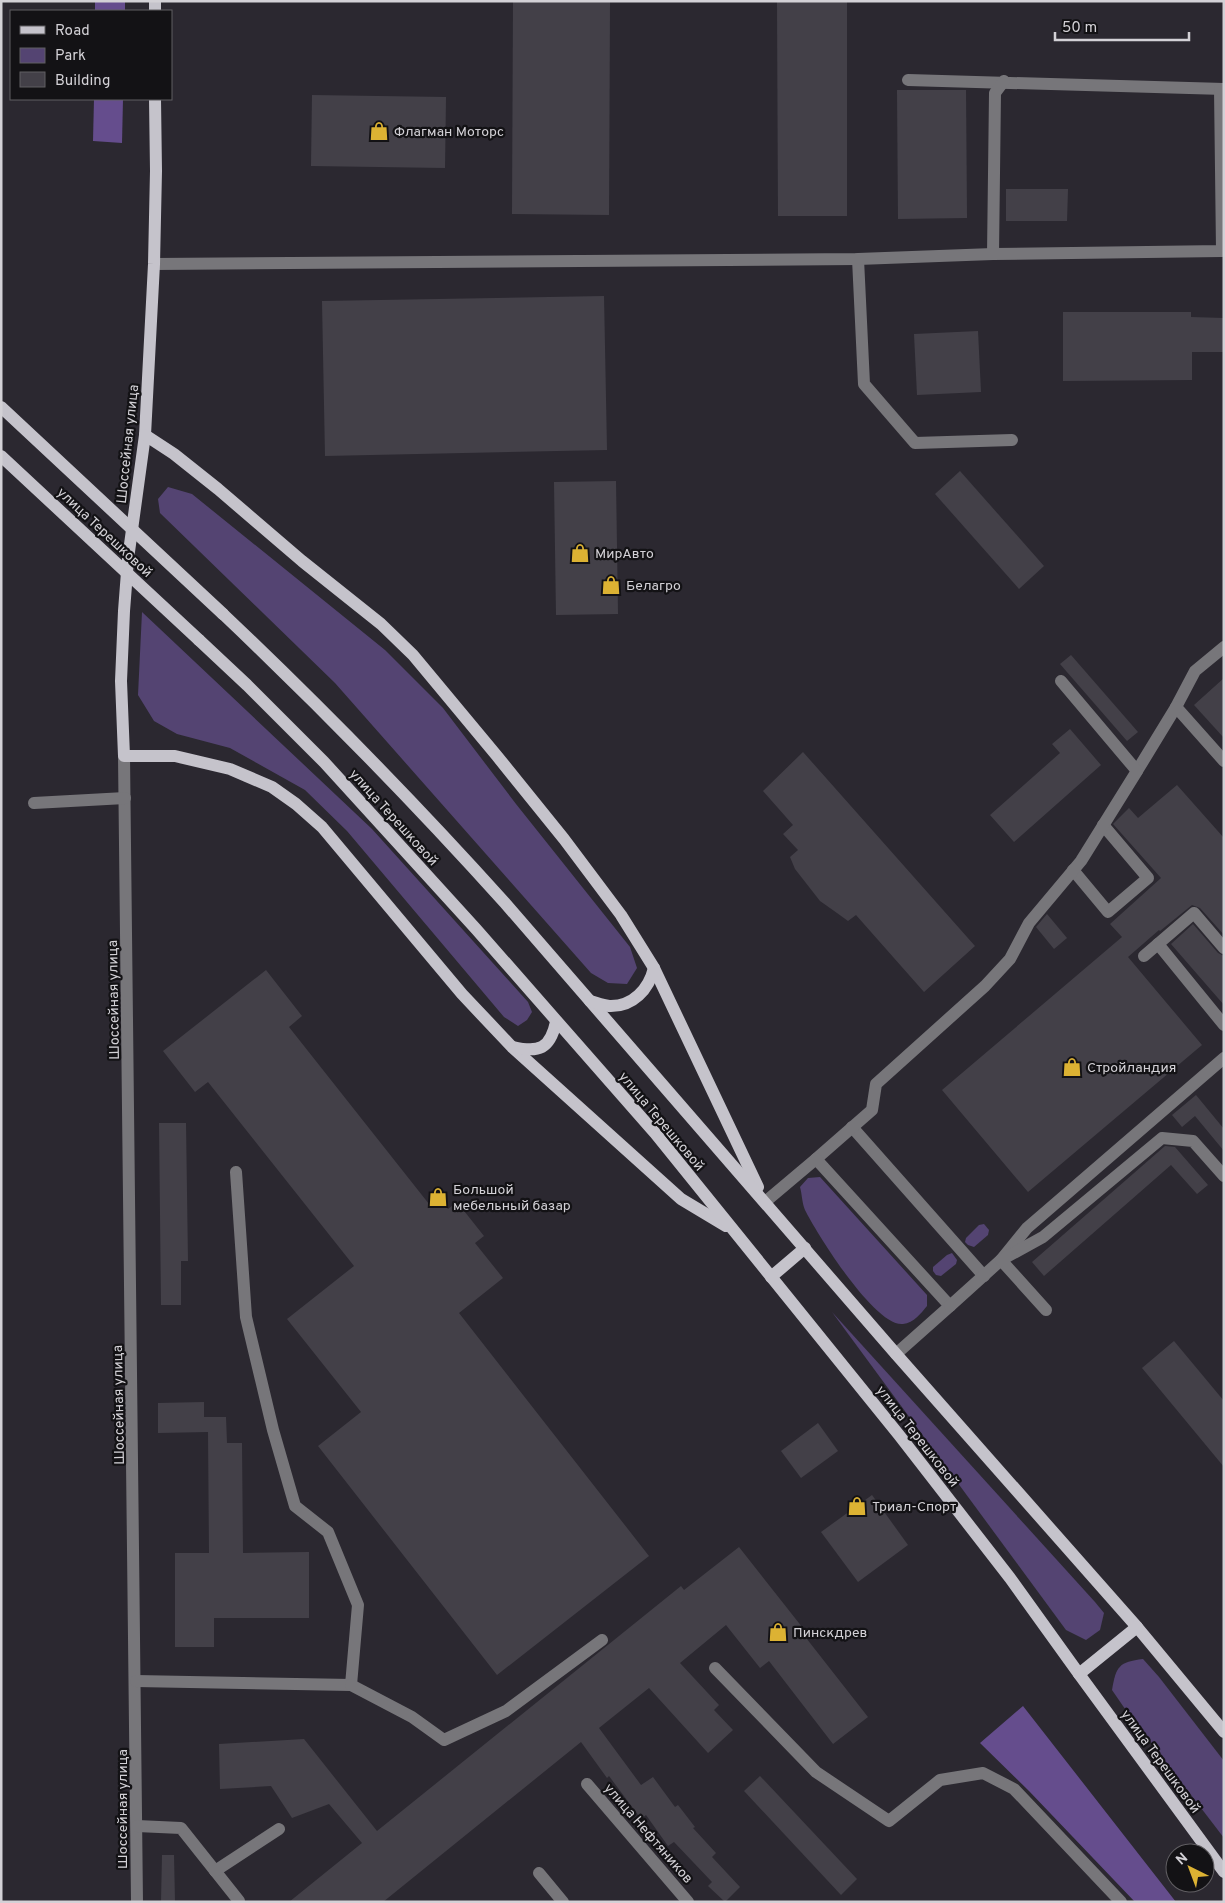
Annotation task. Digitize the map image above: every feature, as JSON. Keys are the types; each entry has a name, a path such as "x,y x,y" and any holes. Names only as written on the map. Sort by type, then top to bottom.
{"main road":[{"name":"Шоссейная улица","path":"124,756 121,681 124,610 128,559 145,436 154,264 156,100"},
{"name":"улица Терешковой","path":"1,408 223,614 349,737 442,833 896,1354 1138,1627 1222,1729"},
{"path":"145,436 174,454 218,489 302,561 381,624 413,655 564,839 621,915 654,968 765,1202"},
{"name":"улица Терешковой","path":"1,456 247,685 324,762 476,929 654,1133 899,1435 987,1548 1224,1872"},
{"path":"124,756 175,756 230,769 272,787 296,804 322,827 462,994 512,1047 681,1199 733,1231"},
{"path":"590,1001 608,1006 623,1005 635,999 651,981 654,968"},
{"path":"512,1047 530,1051 541,1048 549,1041 554,1032 556,1022"},
{"path":"771,1277 805,1248"},
{"path":"1078,1674 1138,1627"}],"street":[{"path":"154,264 858,259 993,254 1222,251 1222,89 908,80"},
{"path":"993,254 995,93 1004,82"},
{"path":"858,259 864,384 870,392 915,444 1012,440"},
{"path":"765,1202 872,1110 876,1084 985,986 1010,960 1029,923 1081,861 1176,707 1195,671 1224,646"},
{"path":"1061,681 1137,771"},
{"path":"1176,707 1224,761"},
{"name":"Шоссейная улица","path":"124,756 136,1680 137,1902"},
{"path":"34,803 125,798"},
{"path":"1073,870 1108,912 1148,878 1103,826"},
{"path":"1144,956 1194,913 1224,948"},
{"path":"1158,944 1224,1024"},
{"path":"896,1354 1001,1260 1027,1228 1224,1058"},
{"path":"852,1128 984,1276"},
{"path":"1001,1260 1043,1237 1162,1138 1193,1141 1224,1176"},
{"path":"816,1159 950,1306"},
{"path":"236,1172 246,1316 295,1506 328,1532 358,1605 351,1685"},
{"path":"1001,1260 1046,1310"},
{"path":"136,1680 351,1685 412,1717 444,1740 506,1711 602,1640"},
{"path":"715,1668 816,1772 889,1821 940,1780 983,1773 1014,1790 1121,1902"},
{"name":"улица Нефтяников","path":"587,1784 688,1902"},
{"path":"137,1826 180,1828 239,1901"},
{"path":"215,1871 279,1829"},
{"path":"539,1873 562,1902"}],"green space":[{"path":"168,487 192,494 385,650 443,708 516,804 630,947 637,968 627,984 608,983 591,973 335,683 160,513 158,499"},
{"path":"142,612 372,829 528,1002 532,1012 527,1020 518,1026 504,1017 347,831 305,790 230,748 177,734 154,721 138,695"},
{"path":"820,1177 927,1295 927,1306 914,1320 903,1324 891,1321 878,1311 848,1277 821,1238 805,1210 800,1187 808,1178"},
{"path":"984,1224 989,1230 988,1235 974,1247 968,1245 965,1242 966,1238 979,1225"},
{"path":"952,1253 957,1260 956,1264 941,1276 936,1275 933,1267"},
{"path":"832,1312 1095,1602 1104,1613 1100,1630 1086,1640 1066,1630"},
{"path":"1143,1659 1224,1761 1224,1838 1112,1690 1115,1675 1120,1667 1129,1662"}],"shaded area":[{"path":"95,1 125,1 125,10 95,10"},
{"path":"94,100 123,100 122,143 93,141"},
{"path":"1023,1706 1165,1888 1165,1893 1169,1893 1176,1902 1135,1902 1029,1791 980,1743"}],"building":[{"path":"513,1 610,1 609,215 512,214"},
{"path":"777,1 847,1 847,216 778,216"},
{"path":"897,90 966,90 967,218 898,219"},
{"name":"Флагман Моторс","path":"312,95 446,97 445,168 311,166"},
{"path":"1006,189 1068,189 1067,221 1006,221"},
{"path":"604,296 607,450 325,456 322,301"},
{"path":"1063,312 1191,312 1191,317 1224,318 1224,352 1192,352 1192,380 1063,381"},
{"path":"978,331 981,392 917,395 914,334"},
{"path":"960,471 1044,566 1019,589 935,494"},
{"path":"616,481 618,614 556,615 554,482"},
{"path":"1071,655 1138,732 1127,741 1060,664"},
{"path":"1224,678 1224,738 1194,705"},
{"path":"1070,729 1101,765 1014,842 990,815 1060,753 1052,744"},
{"path":"803,752 975,946 924,992 856,915 848,921 820,901 795,869 790,857 798,850 783,834 793,825 763,791"},
{"name":"Стройландия","path":"1177,785 1224,838 1224,935 1200,908 1192,905 1128,957 1202,1045 1028,1192 942,1090 1122,937 1110,924 1161,878 1113,824 1129,808 1138,818"},
{"path":"1047,914 1067,938 1054,949 1036,927"},
{"path":"1193,924 1218,953 1224,956 1224,1005 1171,944"},
{"path":"266,970 302,1016 289,1027 429,1204 438,1197 448,1209 457,1202 484,1236 475,1243 503,1278 459,1313 649,1556 497,1675 318,1446 361,1412 287,1319 354,1266 208,1082 195,1092 163,1051"},
{"path":"1196,1095 1224,1129 1224,1151 1195,1116 1182,1127 1172,1115"},
{"path":"159,1123 186,1123 188,1261 181,1261 181,1305 161,1305"},
{"path":"1165,1146 1175,1147 1208,1185 1197,1194 1171,1165 1044,1276 1032,1262"},
{"path":"1174,1341 1224,1401 1224,1467 1142,1368"},
{"path":"204,1402 204,1417 226,1417 227,1443 242,1443 243,1553 309,1552 309,1618 214,1618 214,1647 175,1647 175,1553 209,1553 208,1432 158,1433 158,1403"},
{"path":"818,1423 838,1451 801,1478 781,1451"},
{"path":"872,1495 908,1545 858,1582 821,1532"},
{"path":"739,1547 806,1632 803,1634 868,1717 833,1744 769,1661 760,1668 726,1625 680,1663 719,1705 714,1710 733,1730 708,1753 649,1688 599,1728 641,1785 653,1777 675,1807 678,1805 695,1827 693,1828 716,1853 712,1857 740,1887 725,1902 708,1886 712,1882 674,1842 668,1846 646,1815 641,1819 609,1776 607,1778 581,1742 383,1902 289,1902 362,1843 329,1804 292,1818 271,1786 220,1789 219,1744 304,1739 377,1831 681,1586 684,1590"},
{"path":"760,1776 857,1879 841,1895 744,1791"},
{"path":"162,1855 174,1855 175,1902 161,1902"}],"place":[{"name":"Флагман Моторс","path":"379,131"},
{"name":"МирАвто","path":"580,553"},
{"name":"Белагро","path":"611,585"},
{"name":"Стройландия","path":"1072,1067"},
{"name":"Большой мебельный базар","path":"438,1197"},
{"name":"Триал-Спорт","path":"857,1506"},
{"name":"Пинскдрев","path":"778,1632"}]}
